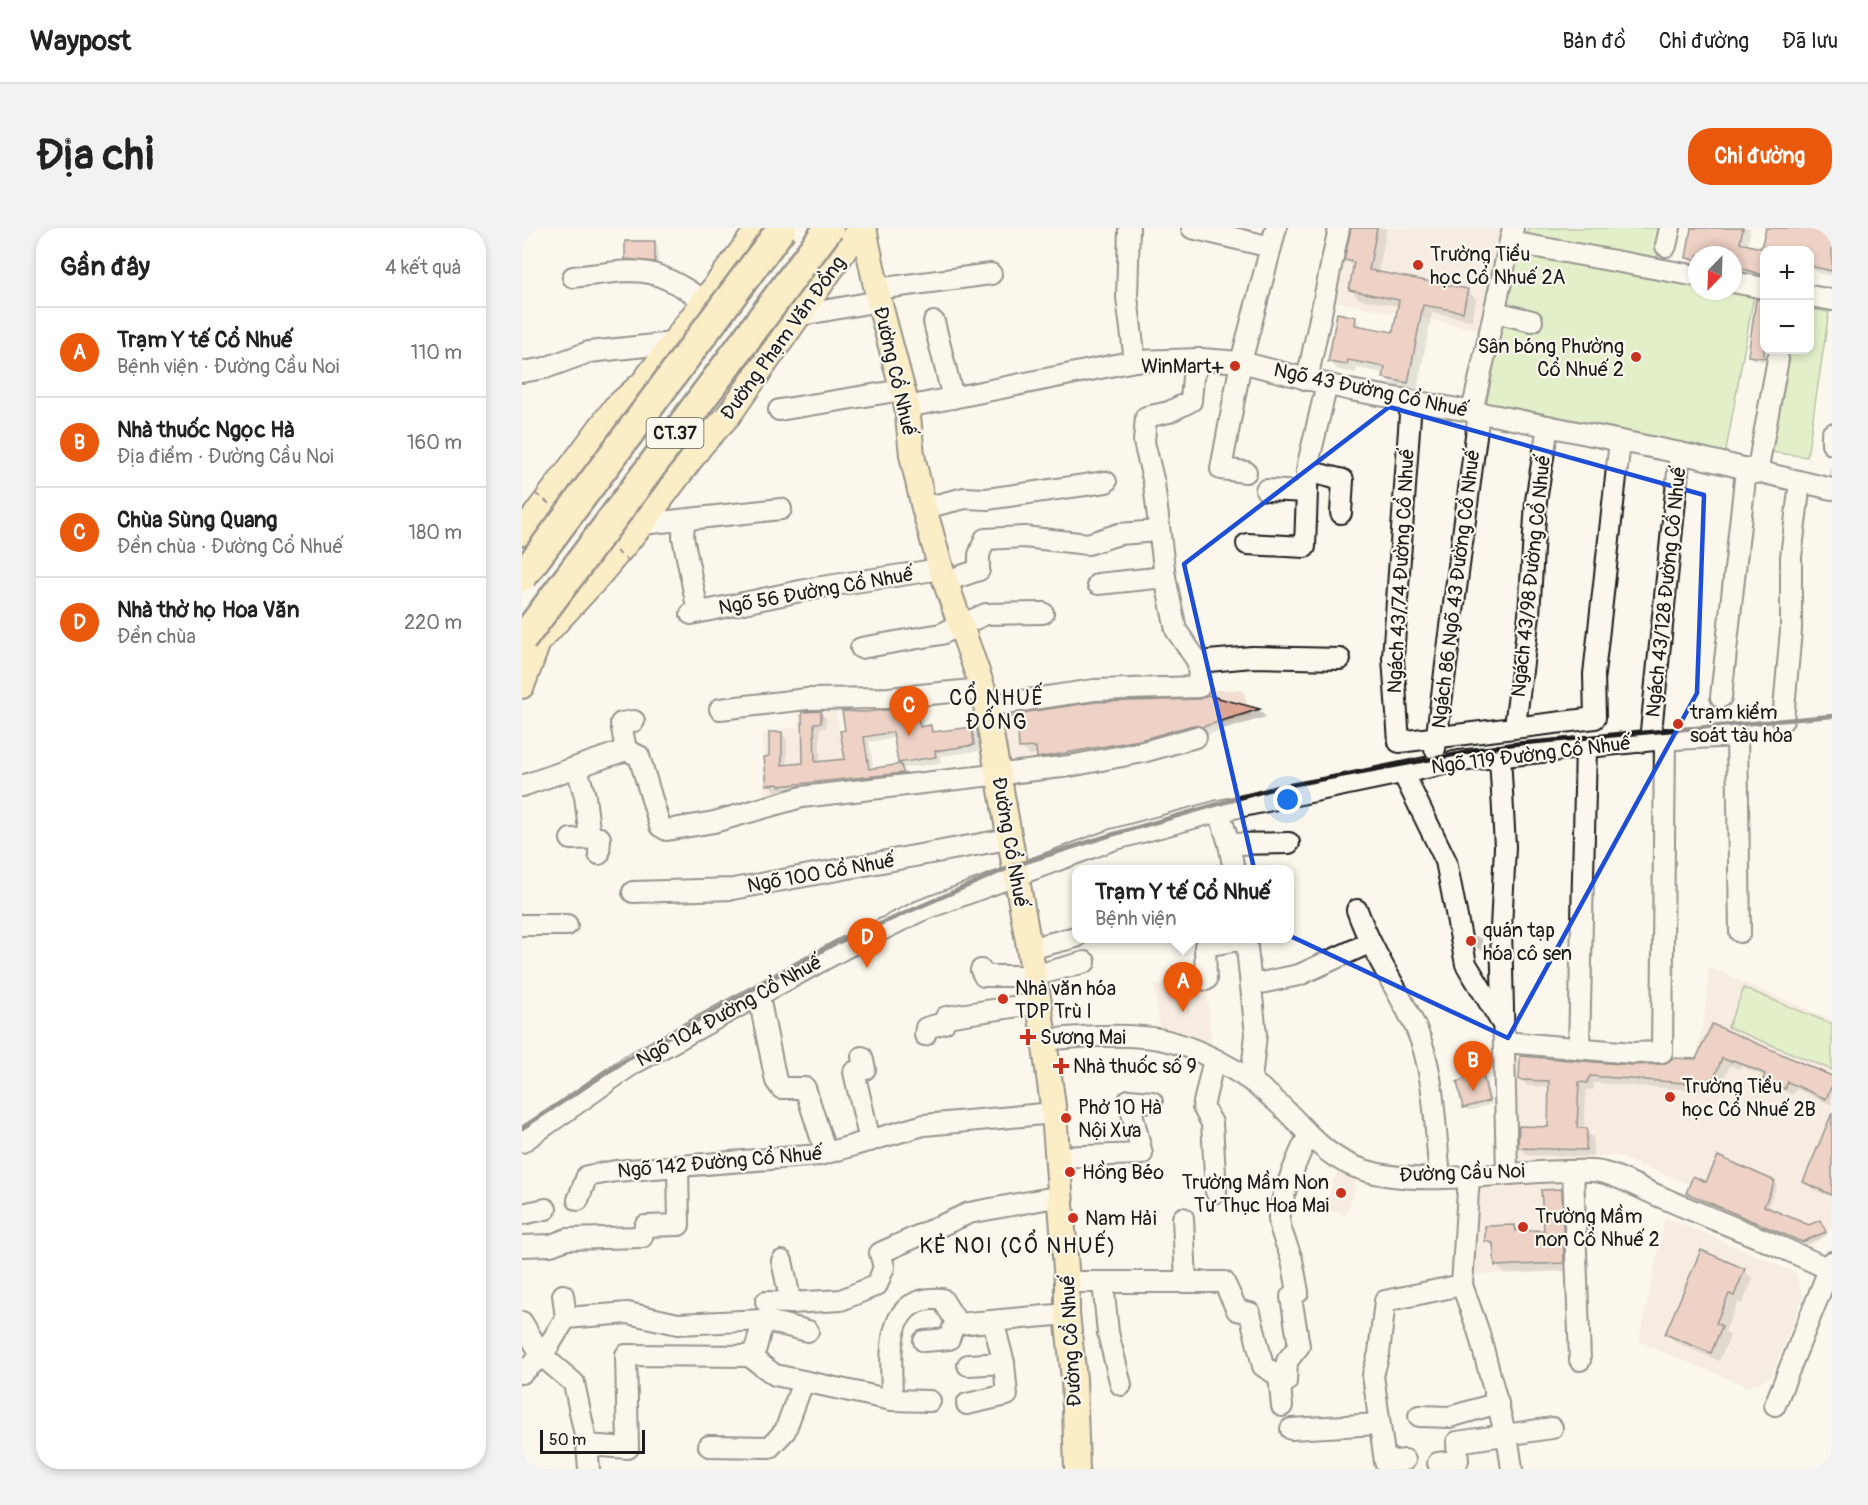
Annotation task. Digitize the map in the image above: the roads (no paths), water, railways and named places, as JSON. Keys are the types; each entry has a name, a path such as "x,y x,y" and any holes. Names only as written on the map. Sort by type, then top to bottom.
{"highway":[{"name":"CT.37","path":"522,577 782,228"},
{"name":"CT.37","path":"527,648 829,228"}],"main road":[{"path":"522,532 615,408 643,383 759,228"},
{"name":"Đường Phạm Văn Đồng","path":"702,444 714,409 839,228"},
{"name":"Đường Phạm Văn Đồng","path":"522,686 527,648 642,524 702,444 729,416 862,228"},
{"name":"Đường Cổ Nhuế","path":"862,228 905,399 912,455 924,508 943,575 985,698 1008,839 1039,1003 1054,1113 1067,1282 1067,1314 1074,1378 1077,1469"},
{"path":"522,567 631,417 643,383"}],"street":[{"path":"1129,228 1128,297 1135,361"},
{"path":"1192,228 1271,247"},
{"path":"1246,472 1221,469 1241,362 1276,228"},
{"path":"1307,380 1340,228"},
{"path":"1512,235 1688,274"},
{"name":"Ngách 86 Ngõ 43 Đường Cổ Nhuế","path":"1434,766 1476,412 1512,235"},
{"path":"573,277 643,270 675,280 704,301"},
{"path":"801,315 878,295 991,274"},
{"path":"1742,284 1760,287"},
{"path":"1814,297 1832,300"},
{"path":"1495,312 1532,321"},
{"path":"934,322 953,398"},
{"path":"522,372 545,368 589,352 673,343"},
{"path":"720,709 807,699 985,698 1094,690 1199,687 1198,662 1176,630 1158,531 1154,483 1144,442 1146,417 1169,412 1191,401 1193,377 1201,359"},
{"name":"Ngõ 43 Đường Cổ Nhuế","path":"779,410 905,399 953,398 1135,361 1201,359 1241,362 1307,380 1680,453 1751,472 1832,489"},
{"path":"1721,698 1751,472 1778,359"},
{"path":"1247,544 1305,547 1307,471 1327,384"},
{"name":"Ngách 43/74 Đường Cổ Nhuế","path":"1411,401 1393,658 1399,742 1437,738"},
{"name":"Ngách 43/98 Đường Cổ Nhuế","path":"1507,1172 1501,928 1510,745 1529,615 1536,501 1548,426"},
{"path":"1832,434 1832,444"},
{"path":"1437,738 1510,745 1595,718 1594,674 1620,441"},
{"name":"Ngách 43/128 Đường Cổ Nhuế","path":"1580,1048 1648,1054 1662,1052 1658,735 1680,453"},
{"path":"1307,471 1343,480 1341,513"},
{"path":"924,508 965,498 987,499 1106,482"},
{"path":"1783,720 1791,630 1791,557 1800,482"},
{"path":"1266,490 1307,492"},
{"path":"642,524 781,509"},
{"name":"Ngõ 56 Đường Cổ Nhuế","path":"684,520 683,537 694,613 814,588 979,570 979,555 985,539 1024,537 1088,544 1119,534 1158,531"},
{"path":"1098,584 1165,577"},
{"path":"861,648 941,634 986,614 1043,614"},
{"path":"1198,662 1252,657 1340,659"},
{"path":"626,750 621,723 634,721"},
{"name":"Ngõ 119 Đường Cổ Nhuế","path":"1015,876 1112,840 1219,812 1434,766 1510,745 1586,747 1658,735 1737,736 1740,932"},
{"path":"522,786 577,769 626,750 639,756 662,828 672,830 714,822 802,797 1081,764 1143,753 1196,737"},
{"path":"1403,772 1446,861 1466,964 1503,1032 1580,1048 1586,747"},
{"path":"577,769 585,796 587,844"},
{"path":"1219,812 1233,865"},
{"name":"Ngõ 100 Cổ Nhuế","path":"633,892 733,889 1008,839"},
{"path":"1229,844 1288,843"},
{"name":"Ngõ 104 Đường Cổ Nhuế","path":"522,1142 631,1065 845,948 920,911 1015,876"},
{"path":"1357,910 1369,943 1417,1030 1427,1064 1440,1177"},
{"path":"522,925 567,925"},
{"path":"1028,949 1072,938"},
{"path":"1206,980 1204,946 1222,943"},
{"path":"1246,943 1256,1043 1251,1079"},
{"path":"1251,985 1299,975 1369,943"},
{"path":"981,969 984,976 1033,976 1085,962"},
{"path":"759,997 776,1081 781,1088 805,1088 826,1154"},
{"path":"925,1035 926,1028 944,1023 946,1017 1039,1003"},
{"name":"Đường Cầu Noi","path":"1044,1040 1094,1036 1146,1037 1214,1059 1251,1079 1280,1105 1308,1137 1336,1158 1361,1169 1382,1175 1440,1177 1507,1172 1600,1171 1831,1268"},
{"path":"862,1057 865,1069 854,1072 870,1140"},
{"path":"1214,1059 1203,1107 1212,1123 1216,1192"},
{"path":"1057,1157 1142,1154 1130,1101 1152,1102"},
{"name":"Ngõ 142 Đường Cổ Nhuế","path":"578,1200 587,1176 826,1154 924,1125 1054,1113"},
{"path":"1281,1385 1286,1382 1287,1361 1299,1346 1291,1297 1298,1292 1292,1260 1279,1218 1280,1208 1294,1173 1297,1156 1308,1137"},
{"path":"522,1246 551,1245 567,1239 642,1237 645,1226 679,1234 678,1166"},
{"path":"1573,1171 1580,1360"},
{"path":"1469,1175 1462,1285 1498,1403 1512,1469"},
{"path":"566,1318 628,1313 678,1324 764,1311 791,1303 841,1300 877,1285 884,1267 880,1253 969,1213 1060,1196"},
{"path":"522,1214 546,1209"},
{"path":"1184,1218 1186,1282"},
{"path":"782,1261 791,1303"},
{"path":"1775,1405 1831,1268"},
{"path":"1067,1282 1224,1282 1237,1310 1250,1313 1263,1366 1279,1376 1282,1406"},
{"path":"1103,1282 1108,1333 1122,1385"},
{"path":"1405,1460 1385,1462 1379,1424 1373,1375 1385,1301 1462,1285"},
{"path":"522,1373 542,1356 566,1318 563,1295"},
{"path":"892,1400 892,1333 898,1316 926,1298 942,1299 958,1324"},
{"path":"764,1311 808,1331"},
{"path":"749,1356 756,1348 764,1311"},
{"path":"924,1341 949,1339 954,1326 958,1324 1067,1314"},
{"path":"967,1404 1007,1395 1004,1363 993,1321"},
{"path":"522,1322 542,1356 574,1383 587,1445 589,1469"},
{"path":"587,1445 628,1448 626,1355 749,1356 775,1376 892,1400 930,1401"},
{"path":"968,1365 1004,1363"},
{"path":"709,1446 770,1447 785,1431 803,1382"},
{"path":"1419,1416 1450,1417 1498,1403"},
{"path":"1291,1429 1379,1424"},
{"path":"1438,1463 1458,1461 1457,1442 1552,1428"}],"railway":[{"path":"522,1128 626,1060 832,945 1013,866 1111,835 1274,788 1513,744 1832,716"}],"place":[{"name":"Trường Tiểu học Cổ Nhuế 2A","path":"1418,265"},
{"name":"Sân bóng Phường Cổ Nhuế 2","path":"1636,357"},
{"name":"WinMart+","path":"1235,366"},
{"name":"trạm kiểm soát tàu hỏa","path":"1678,724"},
{"name":"Chùa Sùng Quang","path":"909,736"},
{"name":"quán tạp hóa cô sen","path":"1471,941"},
{"name":"Nhà thờ họ Hoa Văn","path":"867,968"},
{"name":"Nhà văn hóa TDP Trù I","path":"1003,999"},
{"name":"Trạm Y tế Cổ Nhuế","path":"1183,1012"},
{"name":"Sương Mai","path":"1028,1037"},
{"name":"Nhà thuốc số 9","path":"1061,1066"},
{"name":"Nhà thuốc Ngọc Hà","path":"1473,1091"},
{"name":"Trường Tiểu học Cổ Nhuế 2B","path":"1670,1097"},
{"name":"Phở 10 Hà Nội Xưa","path":"1066,1118"},
{"name":"Hồng Béo","path":"1070,1172"},
{"name":"Trường Mầm Non Tư Thục Hoa Mai","path":"1341,1193"},
{"name":"Nam Hải","path":"1073,1218"},
{"name":"Trường Mầm non Cổ Nhuế 2","path":"1523,1227"}],"district":[{"name":"CỔ NHUẾ ĐỐNG","path":"997,710"},
{"name":"KẺ NOI (CỔ NHUẾ)","path":"1018,1246"}]}
